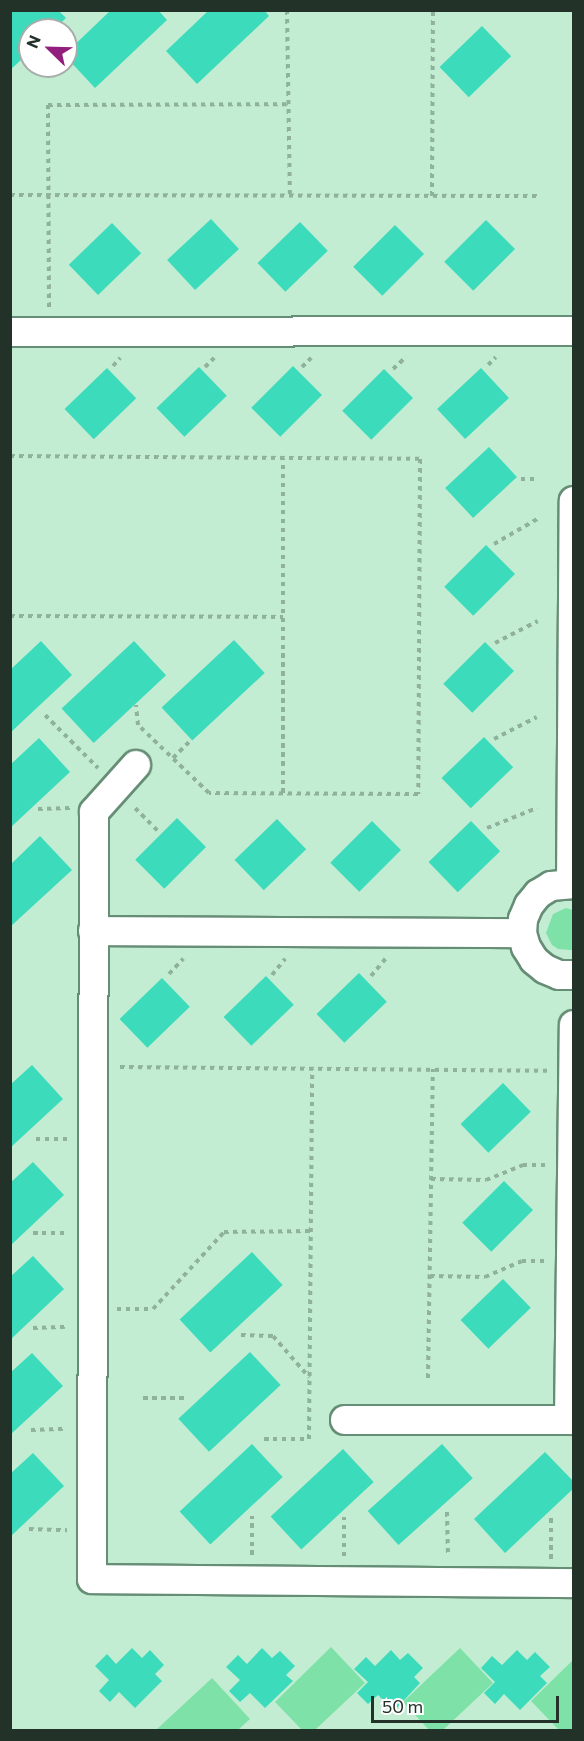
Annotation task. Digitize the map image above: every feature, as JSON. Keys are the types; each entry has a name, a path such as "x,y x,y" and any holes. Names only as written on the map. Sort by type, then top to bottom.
{"street":[{"path":"10,332 573,331"},
{"path":"573,501 572,884 551,886 538,894 529,905 523,919 522,933 526,947 534,960 545,969 559,975 573,975"},
{"path":"136,765 94,812 92,1580 573,1584"},
{"path":"93,931 522,933"},
{"path":"345,1420 571,1420 573,1025"}],"path":[{"path":"287,10 290,195"},
{"path":"432,196 433,10"},
{"path":"49,318 48,105 289,104"},
{"path":"10,195 541,196"},
{"path":"10,456 420,459 418,794 209,793 138,725 136,705"},
{"path":"283,458 283,794"},
{"path":"521,479 539,479"},
{"path":"494,544 539,518"},
{"path":"10,616 283,616"},
{"path":"495,643 538,621"},
{"path":"45,715 98,768"},
{"path":"494,739 537,717"},
{"path":"173,758 189,742"},
{"path":"38,809 80,808"},
{"path":"135,808 158,831"},
{"path":"487,828 537,808"},
{"path":"371,976 392,951"},
{"path":"169,974 189,952"},
{"path":"272,975 291,952"},
{"path":"110,1067 555,1071"},
{"path":"264,1439 309,1438 312,1069"},
{"path":"428,1378 433,1070"},
{"path":"36,1139 79,1139"},
{"path":"431,1179 486,1180 523,1164 555,1165"},
{"path":"110,1309 153,1309 224,1232 310,1231"},
{"path":"33,1233 78,1233"},
{"path":"430,1276 484,1277 522,1261 555,1261"},
{"path":"33,1328 78,1327"},
{"path":"241,1335 273,1336 310,1377"},
{"path":"143,1398 188,1398"},
{"path":"31,1430 77,1429"},
{"path":"447,1512 448,1558"},
{"path":"252,1516 252,1556"},
{"path":"344,1517 344,1557"},
{"path":"551,1517 551,1560"},
{"path":"28,1529 77,1531"}],"green space":[{"path":"566,908 573,910 573,950 558,949 552,945 546,933 553,914"},
{"path":"331,1647 365,1683 315,1730 302,1730 275,1702"},
{"path":"460,1648 493,1683 443,1730 429,1730 403,1702"},
{"path":"573,1660 573,1728 559,1730 531,1701"},
{"path":"212,1678 250,1719 238,1730 156,1730"}],"building":[{"path":"10,10 58,10 66,18 18,18 18,63 10,70"},
{"path":"111,10 158,10 167,20 95,88 78,70 78,42"},
{"path":"209,10 264,10 269,16 197,84 166,51"},
{"path":"482,26 511,56 469,97 440,67"},
{"path":"211,219 239,249 195,290 167,260"},
{"path":"486,220 515,249 473,291 444,262"},
{"path":"300,222 328,251 285,292 258,263"},
{"path":"112,223 141,253 98,295 69,265"},
{"path":"395,225 424,254 382,296 353,267"},
{"path":"293,366 322,395 280,437 251,408"},
{"path":"199,367 227,396 184,437 157,408"},
{"path":"107,368 136,398 94,439 65,409"},
{"path":"481,368 509,398 465,439 437,409"},
{"path":"384,369 413,398 371,440 342,411"},
{"path":"489,447 517,477 473,518 445,488"},
{"path":"486,545 515,574 473,616 444,587"},
{"path":"234,640 265,673 192,740 162,708"},
{"path":"41,641 72,675 10,733 10,670"},
{"path":"134,641 166,675 94,743 62,709"},
{"path":"485,642 514,671 472,713 443,684"},
{"path":"484,737 513,767 471,808 442,778"},
{"path":"39,738 70,772 10,828 10,765"},
{"path":"177,818 206,847 164,889 135,860"},
{"path":"277,819 306,849 264,890 235,860"},
{"path":"372,821 401,850 359,892 330,863"},
{"path":"471,821 500,851 458,892 429,862"},
{"path":"40,836 72,870 10,927 10,865"},
{"path":"359,973 387,1002 344,1043 317,1014"},
{"path":"266,976 294,1005 251,1046 224,1017"},
{"path":"162,978 190,1007 147,1048 120,1019"},
{"path":"32,1065 63,1099 10,1148 10,1085"},
{"path":"503,1083 531,1112 488,1153 461,1124"},
{"path":"33,1162 64,1195 10,1246 10,1183"},
{"path":"504,1181 533,1210 491,1252 462,1223"},
{"path":"252,1252 283,1285 210,1352 180,1320"},
{"path":"33,1256 64,1289 10,1340 10,1277"},
{"path":"503,1279 531,1308 488,1349 461,1320"},
{"path":"250,1352 281,1385 209,1452 178,1419"},
{"path":"32,1353 63,1386 10,1435 10,1373"},
{"path":"252,1444 283,1477 210,1544 180,1512"},
{"path":"442,1444 473,1478 398,1545 368,1511"},
{"path":"343,1449 374,1482 301,1549 271,1517"},
{"path":"545,1452 574,1482 574,1488 505,1553 474,1519"},
{"path":"33,1453 64,1486 10,1537 10,1474"},
{"path":"132,1648 142,1658 150,1650 164,1665 155,1674 162,1681 135,1708 119,1692 110,1702 99,1691 109,1680 95,1666 107,1654 116,1664"},
{"path":"262,1648 272,1658 280,1651 295,1666 286,1675 293,1681 265,1708 250,1693 240,1702 229,1691 240,1680 226,1667 238,1655 247,1664"},
{"path":"391,1650 400,1660 408,1653 423,1668 414,1677 420,1683 394,1711 378,1695 368,1704 357,1693 368,1682 354,1669 366,1657 375,1666"},
{"path":"517,1650 527,1660 535,1652 550,1667 540,1676 547,1683 520,1710 504,1694 495,1704 484,1693 495,1682 481,1668 492,1656 502,1665"}]}
